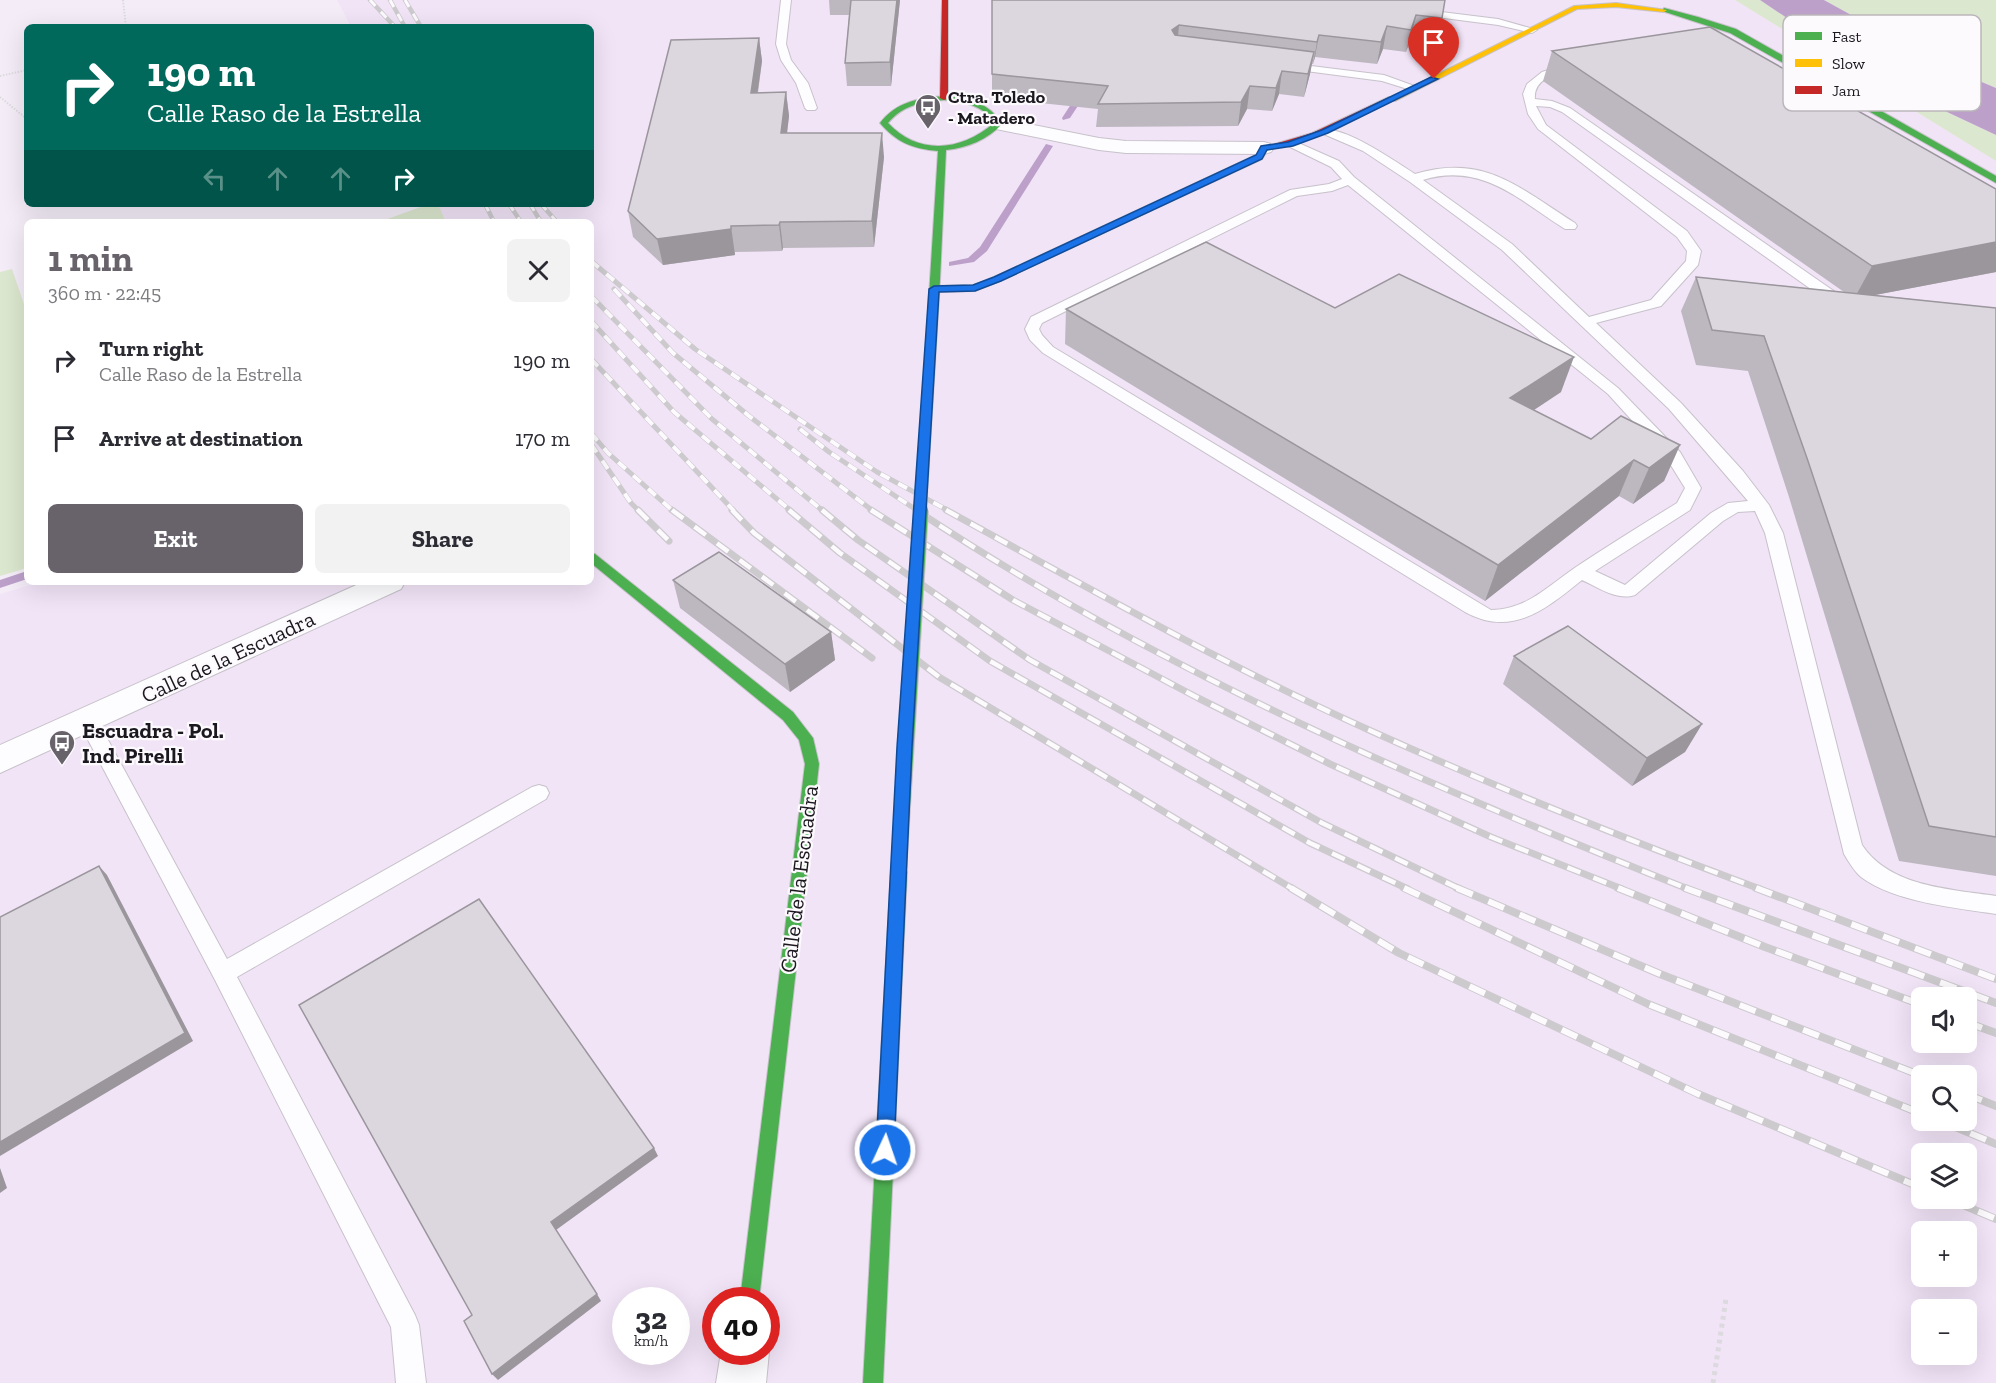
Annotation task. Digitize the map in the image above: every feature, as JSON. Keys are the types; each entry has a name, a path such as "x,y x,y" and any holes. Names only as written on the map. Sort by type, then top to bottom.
{"street":[{"path":"944,98 945,0"},
{"path":"998,124 1117,146 1264,148 1290,144 1325,132 1587,2 1611,2 1671,10 1703,18 1733,31 1783,59"},
{"path":"944,98 966,100 984,106 995,114 998,124 992,133 980,141 942,148 899,141 887,132 884,123 889,113 903,105 944,98"},
{"path":"1874,111 1996,180"},
{"path":"873,1383 904,747 942,148"},
{"path":"934,285 975,288 1259,157 1264,148"},
{"name":"Calle de la Escuadra","path":"594,559 788,716 806,738 812,764 752,1287"},
{"name":"Calle de la Escuadra","path":"0,760 383,585"},
{"path":"741,1383 743,1365"}],"lane":[{"path":"786,0 781,44 786,60 802,83 811,108"},
{"path":"1407,11 1498,22 1532,30"},
{"path":"1585,62 1537,77 1530,88 1532,113 1542,127 1682,234 1694,250 1693,262 1656,303 1586,322"},
{"path":"1281,65 1384,78 1414,88"},
{"path":"1530,102 1552,104 1566,110 1827,294 1853,307"},
{"path":"1325,132 1367,148 1414,179 1507,247 1675,406 1737,475 1761,506 1774,533 1852,848 1870,870 1891,881 1928,893 1996,905"},
{"path":"1290,144 1335,164 1350,180 1613,391 1674,456 1693,488 1684,506 1581,572 1538,605 1491,618 1048,351 1035,337 1032,329 1036,320 1294,193 1332,187 1350,180"},
{"path":"1414,179 1442,171 1470,171 1498,183 1570,226"},
{"path":"1581,572 1618,590 1629,591 1717,517 1734,507 1761,506"},
{"path":"88,721 223,973 405,1325 411,1383"},
{"path":"223,973 539,793"}],"path":[{"path":"123,0 126,24"},
{"path":"0,76 24,71"},
{"path":"0,97 24,117"},
{"path":"1713,1383 1726,1299"}],"shaded area":[{"path":"337,0 1735,0 1783,30 1783,111 1915,111 1996,161 1996,1383 0,1383 0,594 30,585 594,585 594,219 445,219 439,207 594,207 594,24 349,24"},
{"path":"1760,0 1824,0 1851,15 1783,15"},
{"path":"1981,82 1996,88 1996,135 1945,111 1981,111"}],"green space":[{"path":"1735,0 1760,0 1783,15 1783,30"},
{"path":"1824,0 1996,0 1996,88 1981,82 1981,15 1851,15"},
{"path":"1915,111 1945,111 1996,135 1996,161"},
{"path":"421,207 439,207 445,219 387,219"},
{"path":"12,269 24,304 24,569 0,576 0,272"}],"building":[{"path":"851,0 897,0 890,62 845,63"},
{"path":"992,0 1445,0 1442,18 1416,15 1411,30 1387,26 1381,42 1319,35 1317,42 1179,25 1172,30 1175,35 1314,52 1308,74 1282,71 1276,88 1250,86 1241,102 1098,104 1108,86 992,74"},
{"path":"1710,27 1783,68 1783,111 1858,111 1996,189 1996,242 1872,266 1552,51"},
{"path":"759,38 751,93 786,92 781,133 882,133 872,221 780,222 779,225 731,226 731,229 657,239 628,211 671,40"},
{"path":"1206,242 1335,308 1399,274 1574,357 1510,398 1591,439 1621,416 1680,445 1649,468 1634,460 1498,565 1066,309"},
{"path":"1696,277 1996,308 1996,837 1929,826 1808,461 1764,336 1712,330"},
{"path":"719,552 831,632 785,664 673,580"},
{"path":"1568,626 1702,724 1647,758 1514,656"},
{"path":"99,866 185,1033 0,1142 0,917"},
{"path":"479,899 654,1148 551,1222 597,1294 492,1374 464,1321 472,1315 299,1005"}],"waterway":[{"path":"1066,118 1083,92"},
{"path":"952,264 971,260 984,249 1049,146"},
{"path":"0,584 24,576"}],"railway":[{"path":"370,0 392,24"},
{"path":"390,0 403,24"},
{"path":"405,0 419,24"},
{"path":"486,207 492,219"},
{"path":"511,207 519,219"},
{"path":"532,207 539,219"},
{"path":"544,207 554,219"},
{"path":"594,264 695,349 877,472 949,511"},
{"path":"614,289 673,353 749,416 873,511"},
{"path":"594,299 712,419 823,511"},
{"path":"594,324 674,412 791,511"},
{"path":"594,362 734,511"},
{"path":"800,429 829,452 918,511"},
{"path":"594,437 608,453 673,511"},
{"path":"594,448 631,503 669,541"},
{"path":"672,510 872,658"},
{"path":"732,510 754,533 939,677 1293,889"},
{"path":"789,510 840,553 990,661 1310,843 1408,889"},
{"path":"822,510 858,540 1030,660 1322,823 1460,889"},
{"path":"871,510 1013,600 1198,698 1330,764 1491,837 1622,889"},
{"path":"916,510 1007,568 1195,672 1390,764 1688,889"},
{"path":"946,510 1155,624 1315,705 1514,793 1760,889"},
{"path":"1291,888 1399,953 1698,1094 1911,1183"},
{"path":"1404,888 1648,1004 1911,1110"},
{"path":"1457,888 1660,974 1911,1072"},
{"path":"1618,888 1765,947 1911,1001"},
{"path":"1685,888 1996,1003"},
{"path":"1756,888 1996,979"},
{"path":"1977,1026 1996,1033"},
{"path":"1977,1098 1996,1106"},
{"path":"1965,1131 1996,1144"},
{"path":"1973,1209 1996,1219"}],"traffic: fast":[{"path":"1664,10 1733,31 1783,59"},
{"path":"944,98 976,104 988,111 998,124 971,142 940,149 908,143 895,135 884,123 903,106 918,101 944,98"},
{"path":"1874,111 1996,180"},
{"path":"935,280 942,148"},
{"path":"899,872 935,280"},
{"path":"594,559 788,716 806,738 812,764 752,1287"},
{"path":"873,1383 899,872"}],"traffic: slow":[{"path":"1392,99 1576,7 1616,5 1664,10"},
{"path":"934,289 975,288 997,279 1259,157 1265,148"}],"traffic: jam":[{"path":"944,98 945,0"},
{"path":"1265,148 1315,135 1392,99"}],"place":[{"name":"Ctra. Toledo - Matadero","path":"928,130"},
{"name":"Escuadra - Pol. Ind. Pirelli","path":"62,766"}],"route":[{"path":"885,1150 904,747 934,289 975,288 997,279 1259,157 1264,148 1279,147 1325,132 1434,79"}]}
